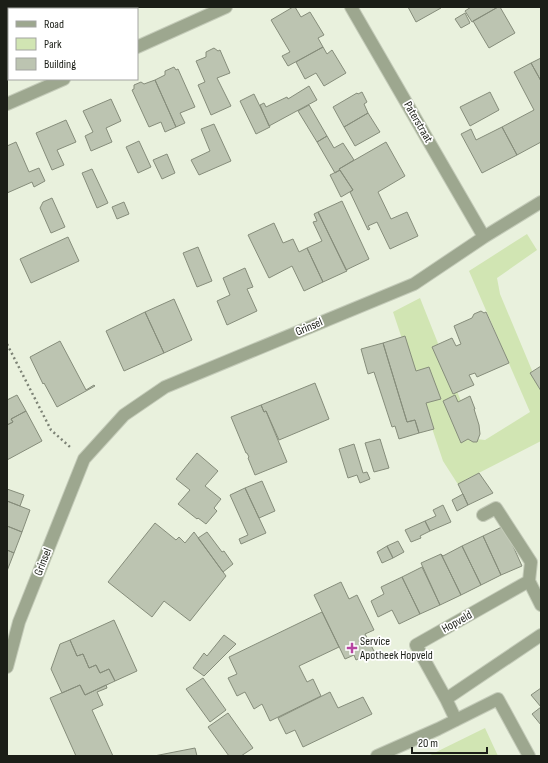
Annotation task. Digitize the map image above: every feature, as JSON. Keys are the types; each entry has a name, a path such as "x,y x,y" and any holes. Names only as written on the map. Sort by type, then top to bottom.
{"street":[{"path":"138,46 226,7"},
{"name":"Paterstraat","path":"351,7 484,237"},
{"path":"7,104 62,80"},
{"name":"Grinsel","path":"7,667 19,622 84,459 124,415 165,387 414,284 484,237 541,202"},
{"path":"483,516 496,508 531,562 529,582 541,605"},
{"name":"Hopveld","path":"456,720 446,698 416,645 529,582"},
{"path":"446,698 541,635"},
{"path":"377,756 498,699 529,756"}],"path":[{"path":"7,344 51,430 84,459"}],"green space":[{"path":"527,234 537,250 497,278 500,294 541,392 541,441 465,480 468,484 459,486 443,461 393,312 420,298 476,439 485,440 530,412 469,271"},
{"path":"485,728 498,756 428,756"}],"building":[{"path":"36,7 68,8 36,8"},
{"path":"89,7 124,8 90,8"},
{"path":"295,7 301,17 310,12 324,35 318,38 323,47 288,66 282,56 290,52 271,20"},
{"path":"408,7 440,7 441,8 416,22"},
{"path":"471,7 498,7 472,22 465,11"},
{"path":"500,7 515,33 489,48 473,21"},
{"path":"465,13 470,23 461,28 455,19"},
{"path":"8,34 7,62 7,35"},
{"path":"323,47 327,54 332,50 346,73 324,86 316,73 305,79 296,62"},
{"path":"214,48 218,51 220,50 230,73 217,78 231,106 211,115 198,85 205,82 196,61 206,57 206,52"},
{"path":"541,58 541,81 531,63"},
{"path":"531,63 541,81 541,142 517,155 502,127 534,110 514,72"},
{"path":"174,67 176,70 178,69 195,107 180,113 185,123 176,127 155,80 165,75 165,71"},
{"path":"155,80 176,127 165,132 161,122 149,127 132,90 134,89 134,85 141,82 144,84"},
{"path":"309,86 317,100 269,126 260,105 264,103 266,107 287,97 288,99"},
{"path":"362,92 367,102 364,104 368,113 344,127 333,107 357,93"},
{"path":"490,92 499,110 470,126 460,107"},
{"path":"254,94 270,127 256,134 240,101"},
{"path":"111,99 121,121 106,128 112,142 91,151 85,136 93,132 83,111"},
{"path":"309,105 327,136 317,142 298,111"},
{"path":"368,113 380,132 355,146 344,127"},
{"path":"66,120 76,142 57,150 64,165 52,170 36,133"},
{"path":"214,124 231,161 199,175 191,160 210,151 201,129"},
{"path":"502,127 517,155 482,173 461,134 471,129 476,140"},
{"path":"327,136 334,148 343,143 354,160 335,173 317,142"},
{"path":"139,141 151,167 138,173 126,147"},
{"path":"16,142 29,172 39,168 45,181 34,187 32,182 7,193 7,146"},
{"path":"386,142 405,176 378,192 391,219 407,212 418,236 390,249 377,222 368,226 370,229 368,230 350,192 353,190 339,169"},
{"path":"167,154 175,173 162,179 153,160"},
{"path":"92,169 108,203 97,208 82,173"},
{"path":"340,170 353,190 341,197 330,175"},
{"path":"52,198 65,227 51,233 40,208 43,202"},
{"path":"342,201 369,259 346,270 318,212"},
{"path":"124,202 129,214 117,219 112,207"},
{"path":"318,212 347,271 323,282 307,248 322,241 313,222 317,221 314,214"},
{"path":"274,223 283,243 293,239 299,252 307,248 323,282 304,291 292,266 269,278 248,235"},
{"path":"68,237 79,261 31,283 20,259"},
{"path":"198,247 212,281 197,287 183,253"},
{"path":"245,268 253,287 247,289 257,311 227,325 217,301 230,295 223,278"},
{"path":"174,299 192,340 164,353 145,312"},
{"path":"481,311 484,313 486,312 509,363 477,377 475,373 469,375 474,385 453,394 432,347 452,338 456,346 461,344 454,326 472,318 474,314"},
{"path":"145,312 164,353 124,371 106,331"},
{"path":"405,336 416,371 429,367 441,399 426,403 434,429 419,433 415,420 407,422 383,343"},
{"path":"60,341 86,390 94,385 95,386 57,407 44,383 43,384 30,357"},
{"path":"383,343 407,422 415,420 419,433 399,439 395,426 392,427 374,372 368,374 361,349"},
{"path":"541,366 541,391 530,373"},
{"path":"315,383 329,419 279,440 266,411 264,412 261,405"},
{"path":"17,395 26,411 11,419 13,422 7,425 7,400"},
{"path":"455,395 458,402 470,396 479,425 480,434 477,442 473,442 468,439 461,443 443,401"},
{"path":"261,405 264,412 266,411 287,462 255,475 248,458 249,457 231,417"},
{"path":"26,411 42,441 7,460 7,425 13,422 11,419"},
{"path":"380,439 389,468 374,472 365,443"},
{"path":"354,444 363,473 367,472 370,479 360,483 357,475 348,478 339,449"},
{"path":"197,453 218,471 205,486 221,499 214,508 217,511 206,524 178,504 190,490 176,479"},
{"path":"479,473 493,493 468,505 458,484"},
{"path":"262,481 275,511 259,518 245,488"},
{"path":"245,488 266,533 241,544 239,539 248,535 230,495"},
{"path":"7,489 24,495 20,506 7,501"},
{"path":"463,494 468,505 457,511 452,500"},
{"path":"7,501 30,510 22,532 7,526"},
{"path":"443,505 451,522 430,531 425,521 436,516 433,510"},
{"path":"425,521 430,531 420,536 421,538 411,542 405,530"},
{"path":"155,523 176,540 179,537 185,543 194,532 226,576 190,621 164,601 152,617 108,582"},
{"path":"7,526 22,532 14,553 7,550"},
{"path":"504,526 522,566 501,575 483,536"},
{"path":"207,532 222,552 224,551 233,564 223,572 198,538"},
{"path":"483,536 501,575 481,585 462,546"},
{"path":"398,541 404,552 393,558 387,546"},
{"path":"387,546 393,558 382,563 377,552"},
{"path":"462,546 481,585 461,595 441,554 443,556"},
{"path":"7,550 14,553 7,571"},
{"path":"441,554 461,595 440,605 421,563"},
{"path":"422,567 440,605 420,614 402,577"},
{"path":"402,577 420,614 399,624 392,610 378,617 371,601 384,594 381,587"},
{"path":"341,582 349,599 357,595 374,630 365,634 374,651 356,660 354,655 345,659 314,595"},
{"path":"322,612 339,647 299,666 307,682 313,679 321,696 270,721 262,704 254,709 245,692 237,696 228,678 237,674 229,657"},
{"path":"114,620 137,671 115,681 109,669 100,673 96,665 89,668 83,654 77,656 70,640"},
{"path":"224,635 236,644 204,676 193,668 204,653 207,656"},
{"path":"70,640 77,656 83,654 89,668 96,665 100,673 109,669 115,681 85,695 80,685 62,693 51,669 60,644"},
{"path":"203,678 226,710 210,722 186,689"},
{"path":"80,685 85,695 106,685 107,688 97,692 103,705 92,710 113,756 76,756 50,698"},
{"path":"541,688 541,707 531,695"},
{"path":"330,692 338,708 363,697 372,714 303,747 295,730 286,734 278,718"},
{"path":"541,707 541,725 532,714"},
{"path":"228,713 253,748 241,756 229,756 208,727"},
{"path":"195,748 197,756 154,756"}],"place":[{"name":"Service Apotheek Hopveld","path":"352,648"}]}
